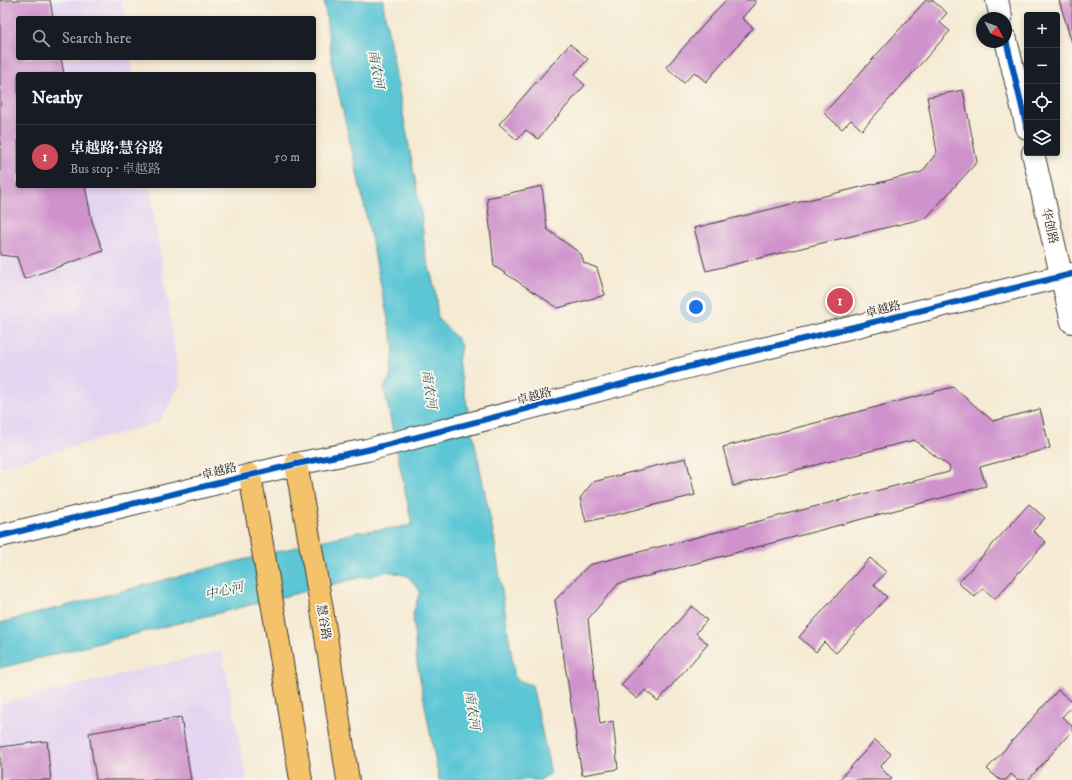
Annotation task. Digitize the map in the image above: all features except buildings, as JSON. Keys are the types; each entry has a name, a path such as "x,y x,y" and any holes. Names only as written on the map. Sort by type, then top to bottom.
{"main road":[{"name":"慧谷路","path":"296,464 322,610 348,780"},
{"path":"250,475 301,780"}],"street":[{"path":"996,0 999,12"},
{"path":"1008,48 1025,120"},
{"name":"华创路","path":"1034,156 1067,275 1072,322"},
{"name":"卓越路","path":"0,536 296,464 367,450 696,365 1067,275"}],"shaded area":[{"path":"0,0 122,0 125,16 16,16 16,60 131,60 133,72 16,72 16,188 150,188 180,385 159,422 0,467"},
{"path":"222,651 247,780 0,780 0,704"}],"water":[{"path":"324,0 384,0 383,4 421,212 425,252 435,289 438,319 456,337 461,346 458,361 494,537 515,679 532,685 551,773 540,780 439,780 416,657 413,614 420,591 408,576 387,571 372,576 362,577 0,668 0,623 210,568 358,532 412,525 384,388 390,377 394,348 364,204 333,68"}],"cycle path":[{"path":"1008,48 1025,120"},
{"path":"0,536 296,464 367,450 696,365 1072,274"}],"place":[{"name":"卓越路·慧谷路","path":"840,301"}],"water label":[{"name":"南农河","path":"377,69"},
{"name":"南农河","path":"430,389"},
{"name":"中心河","path":"224,590"},
{"name":"南农河","path":"473,710"}]}
